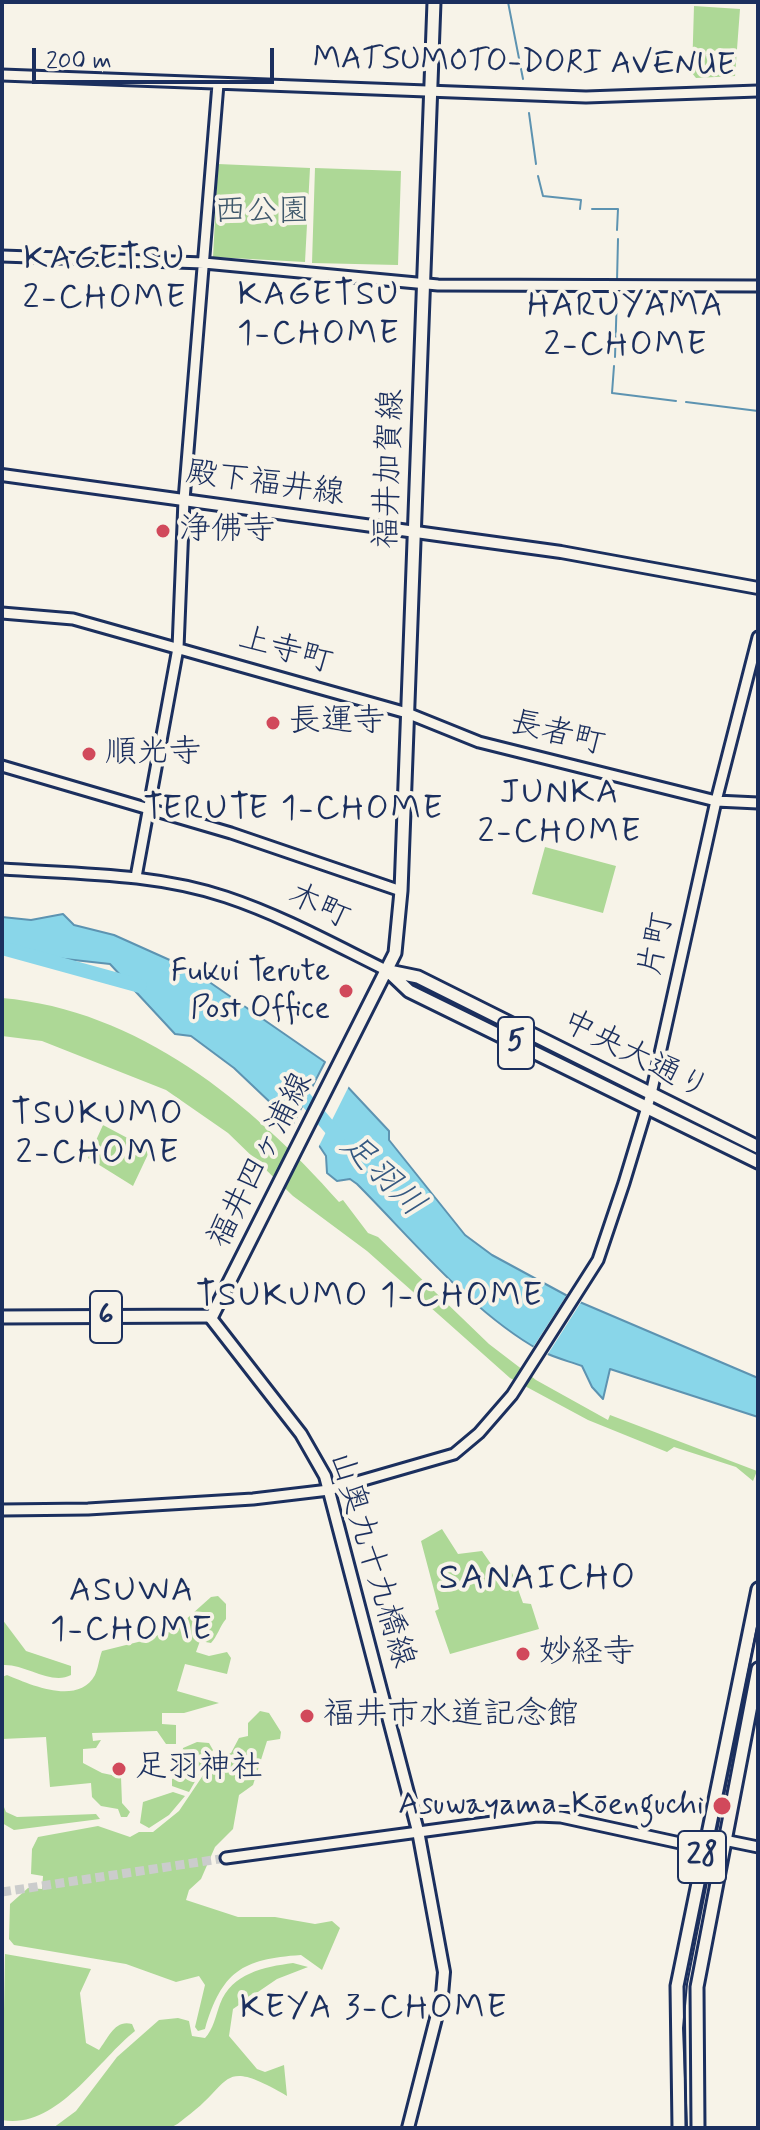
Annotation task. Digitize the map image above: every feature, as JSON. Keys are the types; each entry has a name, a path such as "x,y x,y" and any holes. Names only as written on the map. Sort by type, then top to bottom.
{"main road":[{"name":"福井加賀線","path":"388,971 395,953 401,891 434,2"},
{"name":"殿下福井線","path":"2,475 561,552 758,588"},
{"name":"中央大通り","path":"388,971 415,976 758,1147"},
{"name":"中央大通り","path":"388,971 409,991 758,1162"},
{"name":"福井四ヶ浦線","path":"210,1317 388,971"},
{"name":"6","path":"2,1317 210,1317"},
{"name":"山奥九十九橋線","path":"210,1317 301,1434 321,1465 418,1831 444,1972 442,1995 408,2128"},
{"name":"28","path":"679,2128 676,2003 703,1848 758,1589"},
{"name":"28","path":"698,2128 696,2005 724,1840 758,1669"}],"street":[{"name":"MATSUMOTO-DORI AVENUE","path":"2,75 586,97 758,91"},
{"path":"136,877 178,648 184,500 218,84"},
{"path":"2,256 204,263 424,284 758,286"},
{"name":"上寺町","path":"2,613 73,619 407,713 479,742"},
{"name":"片町","path":"2,1510 88,1509 329,1490 454,1454 479,1433 512,1395 598,1260 648,1109 716,801 758,637"},
{"name":"長者町","path":"479,742 716,801 758,803"},
{"path":"2,766 231,833 401,891"},
{"name":"木町","path":"2,869 136,877 225,896 314,934 388,971"},
{"path":"226,1858 537,1816 561,1817 703,1848 724,1840 758,1847"}],"green space":[{"path":"694,6 740,9 735,76 696,78 692,73"},
{"name":"西公園","path":"218,164 310,168 305,262 213,257"},
{"path":"315,168 401,171 398,265 312,263"},
{"path":"545,847 616,866 603,913 532,894"},
{"path":"2,998 52,1006 100,1021 145,1041 188,1067 230,1097 268,1130 339,1202 343,1200 368,1233 378,1237 489,1344 536,1380 608,1420 610,1415 757,1471 753,1481 736,1467 674,1447 667,1452 588,1420 510,1378 367,1251 293,1196 228,1133 166,1090 42,1041 2,1036"},
{"path":"103,1125 150,1150 133,1186 88,1158"},
{"path":"442,1529 458,1554 482,1551 498,1574 511,1570 523,1603 531,1604 539,1629 450,1654 435,1611 439,1609 421,1541"},
{"path":"218,1596 226,1604 226,1619 211,1643 200,1641 196,1652 209,1656 227,1652 231,1658 227,1674 185,1664 177,1691 219,1703 184,1713 162,1713 162,1724 176,1725 176,1744 166,1744 157,1731 92,1733 93,1741 101,1740 96,1748 83,1749 83,1763 102,1773 121,1777 122,1803 130,1812 127,1817 121,1817 118,1809 101,1806 92,1797 91,1783 50,1787 46,1737 2,1739 2,1677 7,1675 41,1688 77,1689 95,1675 102,1651 150,1639 183,1622 211,1597"},
{"path":"2,1619 26,1651 71,1666 71,1675 55,1678 2,1665"},
{"path":"260,1711 269,1713 281,1732 280,1739 267,1741 253,1785 239,1795 233,1829 215,1847 201,1879 189,1890 186,1900 238,1917 275,1917 315,1924 332,1921 340,1928 322,1970 301,1955 249,1965 227,1982 205,2029 198,2031 195,2027 205,1985 199,1976 176,1982 126,1964 14,1945 9,1939 10,1904 28,1888 42,1889 43,1876 31,1874 32,1849 38,1837 98,1826 130,1837 139,1832 153,1832 179,1811 214,1759 231,1753 239,1738 248,1736 248,1723"},
{"path":"197,1742 209,1743 213,1750 189,1792 172,1786 172,1779 180,1776 183,1748"},
{"path":"173,1792 185,1796 169,1815 149,1828 140,1823 143,1802"},
{"path":"2,1802 6,1812 17,1817 96,1814 100,1819 14,1830 2,1823"},
{"path":"5,1954 91,1969 80,1993 86,2043 99,2050 121,2024 132,2024 135,2031 58,2104 22,2120 2,2120"},
{"path":"293,1963 308,1967 277,1979 233,2009 229,2036 257,2069 265,2072 284,2065 287,2096 265,2084 237,2076 228,2079 201,2105 172,2126 53,2128 76,2111 117,2057 159,2020 178,2018 189,2021 192,2036 205,2038 232,1985 250,1973"}],"water":[{"path":"63,914 74,925 114,935 192,970 325,1062 293,1124 234,1068 191,1036 175,1034 110,964 2,952 2,917 31,920"},
{"path":"344,1083 389,1131 389,1140 465,1235 492,1255 575,1300 758,1378 758,1417 610,1369 603,1399 592,1387 582,1366 541,1351 491,1317 444,1274 357,1184 350,1179 337,1181 327,1173 326,1156 316,1141"}],"pier":[{"path":"346,1079 350,1084 318,1148 313,1140 341,1081"},
{"path":"568,1293 583,1299 546,1357 540,1355 532,1349"}],"waterway":[{"path":"508,2 523,79"},
{"path":"529,113 536,164"},
{"path":"538,176 543,196 581,200 580,209"},
{"path":"592,209 618,209 617,230"},
{"path":"617,281 618,239"},
{"path":"615,357 617,294"},
{"path":"614,366 612,393 676,401"},
{"path":"686,402 758,411"},
{"name":"足羽川","path":"2,948 140,986"},
{"name":"足羽川","path":"294,1086 338,1137"}],"tunnel":[{"path":"2,1892 226,1858"}],"tram line":[{"path":"687,2128 683,2028 687,1984 758,1622"}],"place":[{"name":"浄佛寺","path":"163,531"},
{"name":"長運寺","path":"273,723"},
{"name":"順光寺","path":"89,754"},
{"name":"Fukui Terute Post Office","path":"346,991"},
{"name":"妙経寺","path":"523,1654"},
{"name":"福井市水道記念館","path":"307,1716"},
{"name":"足羽神社","path":"119,1769"},
{"name":"Asuwayama-Kōenguchi","path":"722,1806"}],"district":[{"name":"KAGETSU 2-CHOME","path":"105,280"},
{"name":"KAGETSU 1-CHOME","path":"319,316"},
{"name":"HARUYAMA 2-CHOME","path":"626,328"},
{"name":"TERUTE 1-CHOME","path":"294,811"},
{"name":"JUNKA 2-CHOME","path":"560,814"},
{"name":"TSUKUMO 2-CHOME","path":"98,1136"},
{"name":"TSUKUMO 1-CHOME","path":"370,1298"},
{"name":"SANAICHO","path":"538,1580"},
{"name":"ASUWA 1-CHOME","path":"132,1612"},
{"name":"KEYA 3-CHOME","path":"374,2010"}]}
